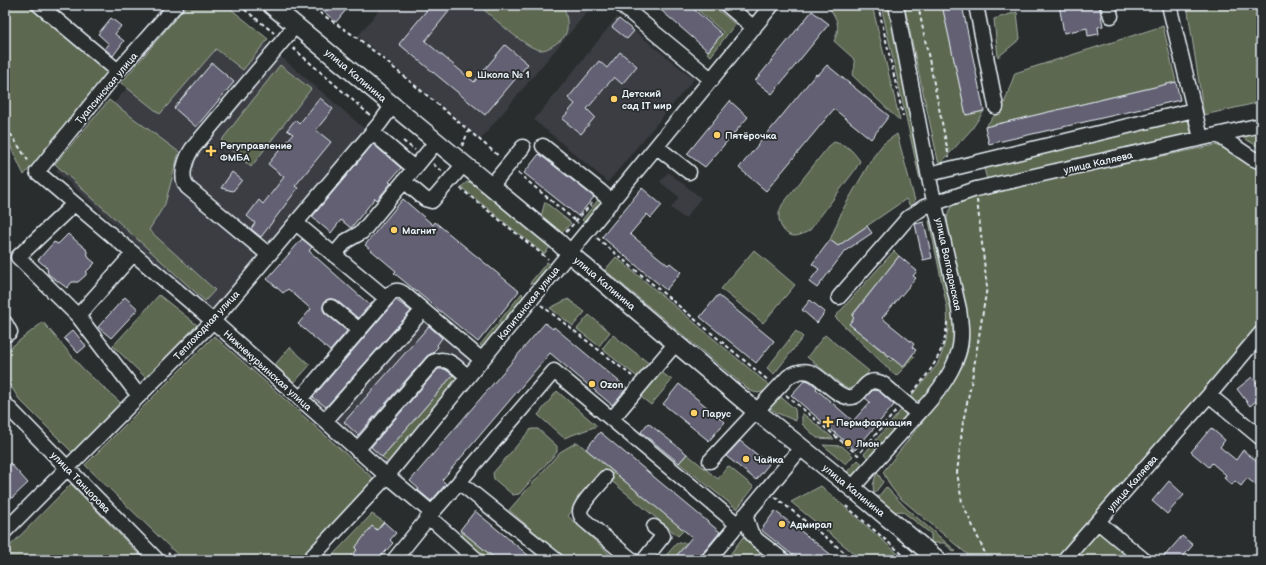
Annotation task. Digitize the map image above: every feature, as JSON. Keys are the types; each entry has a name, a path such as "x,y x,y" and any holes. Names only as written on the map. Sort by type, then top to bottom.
{"main road":[{"name":"улица Калинина","path":"271,5 557,241 564,259 676,343 756,411 802,447 938,560"}],"street":[{"path":"39,5 118,71"},
{"name":"Туапсинская улица","path":"37,172 118,71 176,5"},
{"path":"621,5 712,80"},
{"path":"727,5 754,28"},
{"name":"Капитанская улица","path":"309,560 386,476 772,5"},
{"name":"улица Волгодонская","path":"852,488 940,389 954,366 961,340 959,309 929,174 896,5"},
{"path":"976,5 996,107"},
{"path":"1170,5 1200,138"},
{"path":"268,255 187,186 183,180 183,176 188,157 192,149 296,25"},
{"name":"Теплоходная улица","path":"5,531 213,321 376,128 393,105"},
{"path":"929,174 1194,110"},
{"name":"улица Каляева","path":"839,297 908,218 924,206 976,189 1261,125"},
{"path":"376,128 414,168"},
{"path":"1218,135 1252,158 1261,162"},
{"path":"334,255 346,241 362,232 437,141"},
{"path":"543,146 612,202"},
{"path":"491,186 523,147"},
{"path":"657,147 689,172"},
{"path":"404,181 425,199 432,201 464,164"},
{"name":"Нижнекурьинская улица","path":"37,172 213,321 386,476 395,482 431,515 469,557"},
{"path":"74,204 18,257 78,316 139,396"},
{"path":"296,223 386,298"},
{"path":"78,316 133,254"},
{"path":"300,399 386,298 395,290 399,290 482,360"},
{"path":"331,307 359,330"},
{"path":"325,421 423,310"},
{"path":"5,323 10,332 5,335"},
{"name":"улица Каляева","path":"1064,560 1261,334"},
{"path":"612,419 676,343"},
{"path":"357,450 433,362 437,360 446,360 468,377"},
{"path":"710,461 788,377 804,370 815,374 839,394 845,397 855,396 868,382 875,381 883,384 918,414"},
{"path":"394,560 458,482 554,371 612,419 741,519 757,540 783,560"},
{"path":"1209,395 1261,438"},
{"name":"улица Танцорова","path":"5,404 157,560"},
{"path":"708,560 802,447"},
{"path":"605,478 583,504 580,510 580,516 632,560"},
{"path":"458,482 556,560"},
{"path":"1098,522 1144,560"},
{"path":"644,560 662,536 661,532 654,527"}],"path":[{"path":"239,5 283,40 376,128"},
{"path":"308,5 359,39 469,130 508,165 587,231 858,455 931,370 942,351 947,331 946,314"},
{"path":"878,5 904,118"},
{"path":"918,5 952,169"},
{"path":"5,129 12,136 37,172"},
{"path":"461,147 469,130"},
{"path":"398,137 424,156 545,257 564,259"},
{"path":"976,189 987,286 972,379 963,422 956,473 962,502 988,560"},
{"path":"540,304 641,384"},
{"path":"766,490 854,560"},
{"path":"846,506 909,560"}],"shaded area":[{"name":"Регуправление ФМБА","path":"198,5 221,5 366,130 211,311 56,171"},
{"name":"Школа № 1","path":"383,5 593,5 480,140 358,36"},
{"name":"Детский сад IT мир","path":"617,17 694,79 608,182 534,120"},
{"path":"668,172 701,198 685,219 671,208 679,197 660,182"},
{"path":"399,286 480,352 386,466 307,397"}],"green space":[{"path":"5,5 30,5 110,72 24,175 8,141 5,142"},
{"path":"187,5 226,5 268,39 243,70 216,49 160,114 121,83"},
{"path":"478,5 563,5 567,19 566,33 561,40 549,48 541,50 518,38"},
{"path":"692,5 712,5 735,24 711,56 707,53 723,32"},
{"path":"827,5 872,5 900,121 852,75 855,62 853,58 834,41 837,31 837,22"},
{"path":"881,5 889,5 926,179 920,180"},
{"path":"904,5 942,5 966,115 984,111 971,130 939,165"},
{"path":"1187,5 1261,5 1261,102 1204,115"},
{"path":"1017,12 1020,39 998,57 994,19"},
{"path":"1163,26 1176,82 985,127 1004,104 1015,73"},
{"path":"280,65 311,89 251,167 221,141"},
{"path":"109,100 179,152 165,204 149,230 215,290 205,301 55,164"},
{"path":"1187,115 1191,133 988,183 983,165"},
{"path":"1261,131 1261,148 1238,135"},
{"path":"897,134 915,201 910,206 906,199 838,246 830,240 843,209 873,157 883,144"},
{"path":"834,142 849,148 860,161 855,170 810,230 794,236 787,234 782,228 779,218 782,205 828,147"},
{"path":"1216,145 1261,167 1261,324 1060,560 974,560 899,497 891,487 883,472 950,387 963,365 967,353 969,341 967,314 947,223 948,214 951,207 964,197"},
{"path":"467,182 474,183 551,246 544,254 461,187"},
{"path":"598,200 603,205 587,224 582,220"},
{"path":"545,202 571,223 561,234 541,216"},
{"path":"935,220 953,307 956,333 947,370 922,400 914,401 909,399 937,365 948,330 947,307 929,221"},
{"path":"754,250 795,285 763,323 721,289"},
{"path":"894,251 899,256 852,315 854,318 849,324 889,357 888,359 891,361 893,359 912,355 915,357 896,376 835,317"},
{"path":"616,257 770,386 761,392 749,390 605,270"},
{"path":"547,262 552,266 536,284 530,283"},
{"path":"522,293 524,300 485,349 480,345"},
{"path":"159,295 197,325 146,378 113,346"},
{"path":"568,299 585,312 573,326 550,308"},
{"path":"589,315 610,332 599,346 577,329"},
{"path":"43,322 83,369 121,403 72,452 19,399 5,377 5,352"},
{"path":"796,331 803,337 774,374 767,368"},
{"path":"613,335 651,365 640,379 602,349"},
{"path":"825,335 869,371 852,393 807,357"},
{"path":"214,336 374,479 299,560 183,560 85,465"},
{"path":"290,347 310,365 293,384 273,367"},
{"path":"661,372 672,380 651,405 641,397"},
{"path":"453,375 461,382 392,466 382,457"},
{"path":"557,391 597,426 564,438 538,415"},
{"path":"776,393 795,409 796,421 777,413 770,408 770,404"},
{"path":"903,408 906,417 871,460 864,454"},
{"path":"802,413 834,439 817,438 802,424"},
{"path":"531,429 538,429 557,446 557,452 519,494 513,495 494,479 493,473"},
{"path":"577,442 684,530 678,536 603,474 568,516 616,560 567,560 509,510 560,452"},
{"path":"823,445 842,446 853,456 846,464"},
{"path":"687,454 718,479 728,466 754,487 737,509 679,463"},
{"path":"858,460 866,467 853,477 844,475"},
{"path":"877,472 883,482 874,494 873,485"},
{"path":"71,484 144,560 5,560 5,551"},
{"path":"821,486 905,560 862,560 791,502"},
{"path":"886,487 907,509 956,551 954,552 944,543 931,543 931,534 902,511 893,512 878,497"},
{"path":"372,514 384,522 377,530 372,527 355,548 357,550 348,560 328,560"},
{"path":"1099,528 1130,554 1126,560 1072,560"},
{"path":"460,530 497,560 484,560 466,542"},
{"path":"743,537 772,560 726,560"},
{"path":"677,543 687,543 673,560 662,560"}],"building":[{"path":"316,5 350,5 336,22"},
{"path":"431,5 444,5 450,10 425,41 474,82 505,45 528,64 485,115 399,44"},
{"path":"655,5 689,5 722,34 708,51"},
{"path":"942,5 962,5 984,111 966,115"},
{"path":"1059,5 1099,5 1103,26 1098,27 1099,34 1088,36 1087,28 1064,33"},
{"path":"812,11 829,24 772,94 755,81"},
{"path":"111,18 121,26 115,34 124,41 113,56 105,49 109,44 98,34"},
{"path":"619,19 634,31 627,39 612,27"},
{"name":"Детский сад IT мир","path":"620,52 637,66 622,84 614,77 587,109 595,117 581,134 562,119 575,104 568,98 599,61 607,68"},
{"path":"212,63 234,82 196,127 174,108"},
{"path":"827,65 889,116 871,139 834,109 766,191 739,168 816,74 818,75"},
{"path":"1176,82 1180,100 989,144 985,127"},
{"path":"320,98 333,109 316,130 331,142 295,186 298,188 261,237 251,229 255,223 247,216 259,200 263,204 284,177 268,164 293,134 287,130 295,120 299,124"},
{"name":"Пятёрочка","path":"730,101 748,117 705,167 687,154"},
{"path":"373,144 401,168 377,200 375,198 351,228 341,220 331,233 312,217"},
{"path":"539,154 594,197 578,216 524,173"},
{"path":"232,172 242,180 233,191 221,188"},
{"path":"642,188 662,205 651,218 647,214 630,234 668,265 670,263 681,272 666,290 602,237"},
{"path":"403,199 433,225 435,222 519,291 478,342 394,273 396,271 365,245"},
{"path":"924,222 932,258 923,260 915,224"},
{"path":"867,226 872,233 845,251 817,288 809,282 819,269 812,264 830,240 838,246"},
{"path":"68,234 86,249 89,258 95,263 86,272 86,275 78,282 72,282 67,288 48,274 47,268 38,260 54,242 58,244"},
{"path":"302,239 312,247 309,251 370,305 358,318 336,300 328,299 325,301 323,310 325,313 347,331 330,351 298,324 311,309 288,289 283,293 267,279"},
{"path":"899,256 917,271 913,276 916,278 882,318 914,344 912,347 916,350 903,367 849,324 854,318 852,316"},
{"path":"718,295 774,341 756,363 700,317"},
{"path":"125,297 138,309 111,338 98,327"},
{"path":"396,300 411,311 326,407 313,397"},
{"path":"810,300 825,312 817,323 802,310"},
{"path":"545,323 553,329 554,327 627,388 612,405 550,353 442,480 446,484 431,501 410,481"},
{"path":"429,326 442,338 437,345 438,347 427,356 358,435 344,422"},
{"path":"73,330 86,346 78,353 64,338"},
{"path":"438,369 445,369 453,375 382,457 371,447"},
{"path":"1252,377 1261,388 1261,397 1250,406 1237,389"},
{"path":"805,380 817,387 816,389 853,421 870,402 865,398 873,390 879,391 894,405 855,450 791,395"},
{"name":"Парус","path":"679,384 725,422 709,441 663,404"},
{"path":"648,423 687,454 679,463 641,432"},
{"path":"1211,428 1225,440 1220,447 1236,460 1243,450 1261,465 1261,489 1247,478 1241,486 1235,481 1232,485 1224,478 1226,475 1212,463 1209,467 1191,452"},
{"path":"600,432 720,532 697,560 673,560 692,537 586,449"},
{"name":"Чайка","path":"740,441 769,464 756,480 726,456"},
{"path":"10,463 28,483 11,499 5,492 5,468"},
{"path":"1169,481 1184,495 1167,514 1152,501"},
{"path":"475,511 534,560 497,560 460,530"},
{"path":"775,511 838,560 799,560 761,530"},
{"path":"384,522 396,533 390,540 393,543 378,560 348,560 357,550 355,548 372,526 377,530"},
{"path":"1182,536 1193,545 1180,560 1161,560"}],"place":[{"name":"Школа № 1","path":"469,74"},
{"name":"Детский сад IT мир","path":"614,99"},
{"name":"Пятёрочка","path":"717,135"},
{"name":"Регуправление ФМБА","path":"211,151"},
{"name":"Магнит","path":"394,230"},
{"name":"Ozon","path":"592,384"},
{"name":"Парус","path":"694,413"},
{"name":"Пермфармация","path":"828,422"},
{"name":"Лион","path":"848,443"},
{"name":"Чайка","path":"746,459"},
{"name":"Адмирал","path":"782,524"}]}
